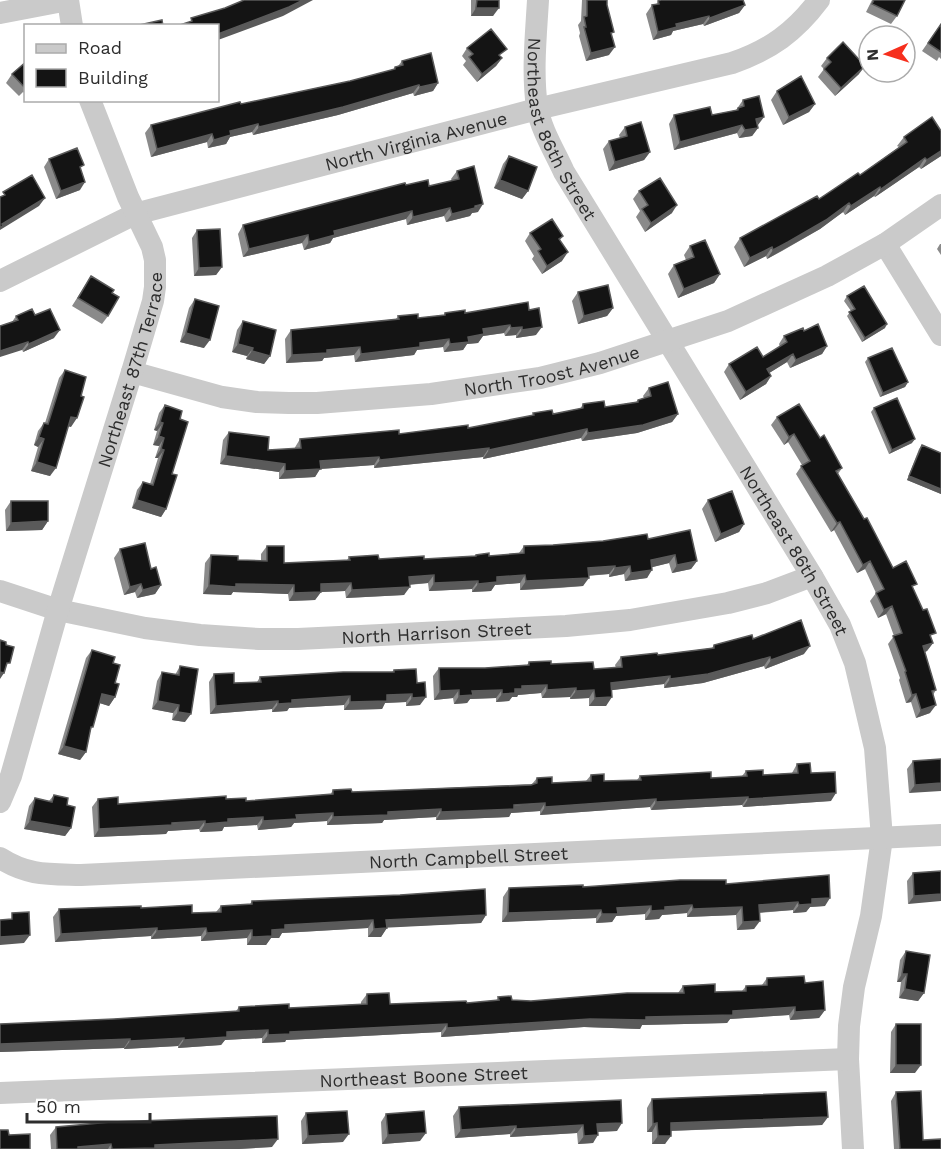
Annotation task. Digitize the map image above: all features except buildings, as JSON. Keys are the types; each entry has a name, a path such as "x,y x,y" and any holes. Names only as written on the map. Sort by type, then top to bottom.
{"street":[{"path":"0,13 68,0 72,24"},
{"name":"Northeast 86th Street","path":"538,0 535,71 537,109 564,172 812,576 840,625 855,663 875,748 882,838 871,916 854,987 849,1026 848,1059 853,1149"},
{"name":"North Virginia Avenue","path":"135,214 537,109 732,63 756,55 781,39 805,19 819,0"},
{"name":"Northeast 87th Terrace","path":"0,802 11,776 58,610 153,301 155,272 152,247 135,214 91,102"},
{"name":"North Troost Avenue","path":"132,372 222,397 257,402 317,403 431,394 540,378 600,363 728,321 827,276 885,244 941,205"},
{"path":"0,281 135,214"},
{"path":"885,244 941,335"},
{"name":"North Harrison Street","path":"58,610 145,628 200,635 298,639 566,626 630,620 728,603 767,593 812,576"},
{"path":"0,591 58,610"},
{"name":"North Campbell Street","path":"0,858 16,868 44,874 81,875 941,835"},
{"name":"Northeast Boone Street","path":"0,1093 848,1059"}]}
